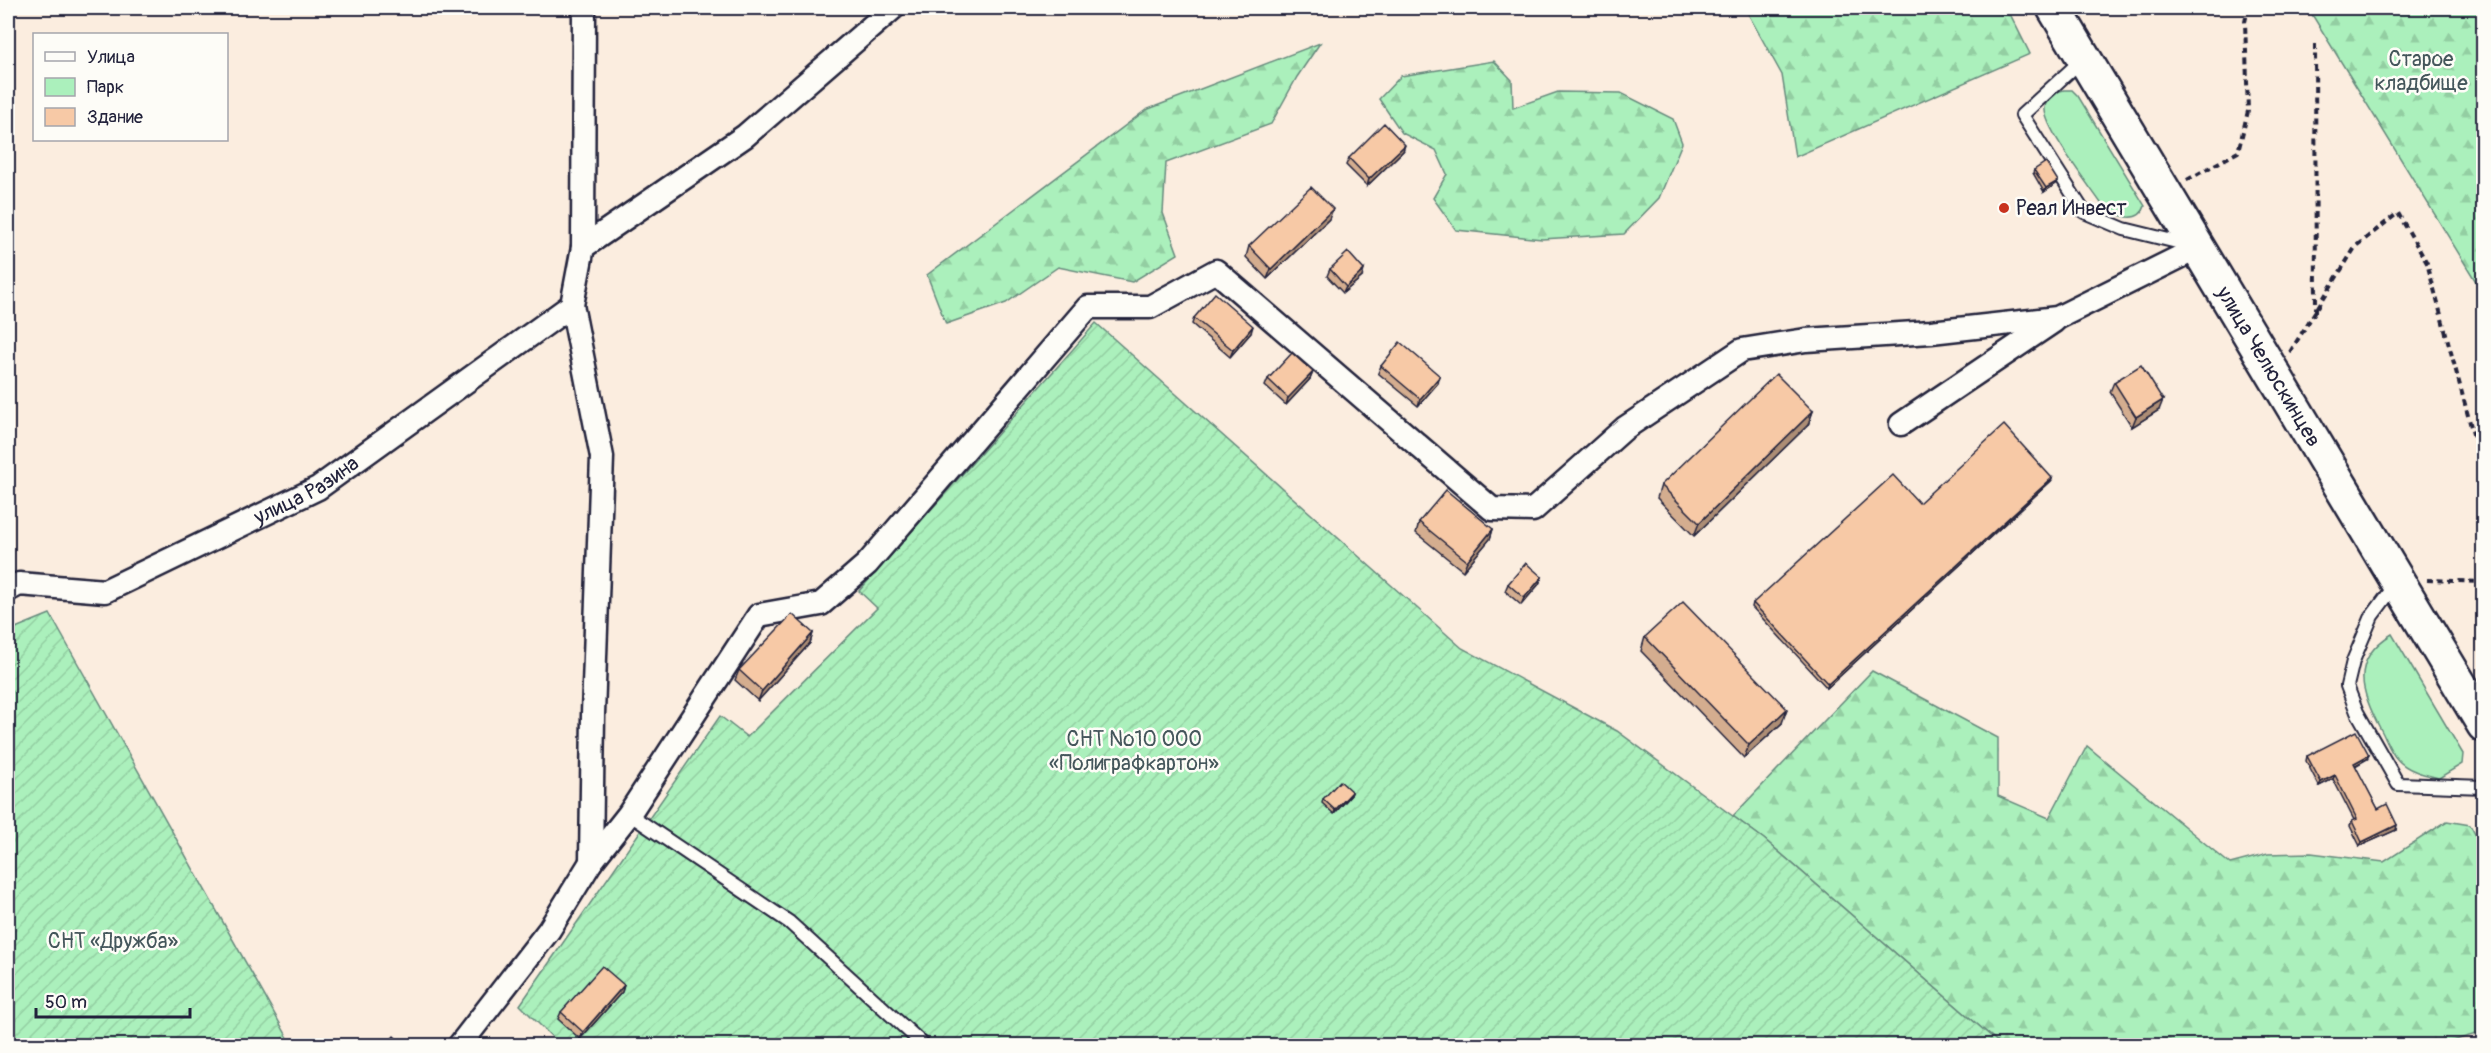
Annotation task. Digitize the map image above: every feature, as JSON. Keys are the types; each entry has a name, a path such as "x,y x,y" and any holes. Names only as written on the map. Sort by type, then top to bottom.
{"main road":[{"name":"улица Челюскинцев","path":"2055,8 2484,725"}],"street":[{"path":"584,8 583,247 572,305 602,457 593,714 591,862"},
{"path":"583,247 745,136 893,8"},
{"path":"1900,424 2057,318 2200,247"},
{"path":"459,1046 549,930 591,862 629,814 759,615 821,604 867,564 1088,307 1150,307 1216,271 1492,509 1533,510 1625,428 1742,350 1806,340 1931,332 2057,318"},
{"name":"улица Разина","path":"8,590 19,584 105,591 318,488 572,305"}],"lane":[{"path":"2084,57 2022,114 2084,212 2124,229 2200,247"},
{"path":"2398,580 2372,616 2353,661 2347,686 2356,712 2398,784 2484,787"},
{"path":"629,814 789,922 925,1046"}],"path":[{"path":"2166,192 2238,152 2248,111 2245,22 2248,8"},
{"path":"2315,44 2316,312"},
{"path":"2275,375 2356,246 2398,213 2427,263 2484,475"},
{"path":"2398,580 2484,582"}],"green space":[{"path":"1757,8 1976,8 2011,16 2030,54 1795,157 1782,75 1747,12"},
{"name":"Старое кладбище","path":"2308,8 2483,8 2483,293"},
{"path":"1320,43 1297,77 1271,124 1166,163 1163,213 1178,254 1132,282 1058,267 1006,303 946,324 927,275 1146,110"},
{"path":"1494,61 1512,80 1513,108 1558,92 1621,93 1673,119 1682,143 1659,198 1624,234 1542,239 1456,230 1433,198 1447,174 1436,150 1402,133 1379,99 1401,76"},
{"path":"2064,90 2072,90 2078,96 2145,206 2142,212 2126,217 2113,213 2103,206 2059,143 2046,117 2045,108 2051,96"},
{"name":"СНТ №10 ООО «Полиграфкартон»","path":"1096,323 1462,648 1617,731 1764,839 2001,1045 561,1046 520,1005 720,716 747,737 877,608 859,591"},
{"name":"СНТ «Дружба»","path":"50,614 292,1045 8,1045 8,631"},
{"path":"2392,634 2463,754 2462,764 2439,778 2411,769 2397,759 2368,703 2364,690 2364,666 2378,644"},
{"path":"1872,671 1998,738 1998,796 2049,818 2087,746 2230,864 2268,854 2311,853 2384,862 2447,821 2470,825 2483,849 2483,1032 2435,1046 2001,1045 1764,839 1733,816"}],"building":[{"path":"1384,123 1405,145 1369,179 1349,158"},
{"path":"2046,162 2058,181 2046,188 2034,170"},
{"path":"1311,187 1333,209 1271,269 1249,246"},
{"path":"1348,252 1364,270 1346,287 1330,269"},
{"path":"1215,293 1253,326 1233,350 1194,318"},
{"path":"1400,342 1440,376 1420,399 1381,366"},
{"path":"1292,353 1313,372 1288,398 1268,379"},
{"path":"2141,365 2163,400 2136,417 2114,382"},
{"path":"1776,374 1813,411 1699,523 1661,485"},
{"path":"2004,425 2052,478 1828,684 1753,603 1893,475 1919,503"},
{"path":"1446,490 1493,529 1467,561 1419,522"},
{"path":"1526,563 1542,577 1524,598 1508,584"},
{"path":"1683,602 1787,709 1749,745 1645,637"},
{"path":"792,614 813,633 762,691 739,670"},
{"path":"2356,731 2369,755 2354,763 2378,809 2387,804 2397,825 2362,842 2352,821 2357,819 2335,775 2321,782 2307,756"},
{"path":"1340,781 1352,792 1335,810 1323,799"},
{"path":"602,966 624,985 583,1032 561,1012"},
{"path":"394,1036 404,1046 385,1046"}],"place":[{"name":"Реал Инвест","path":"2004,208"}]}
